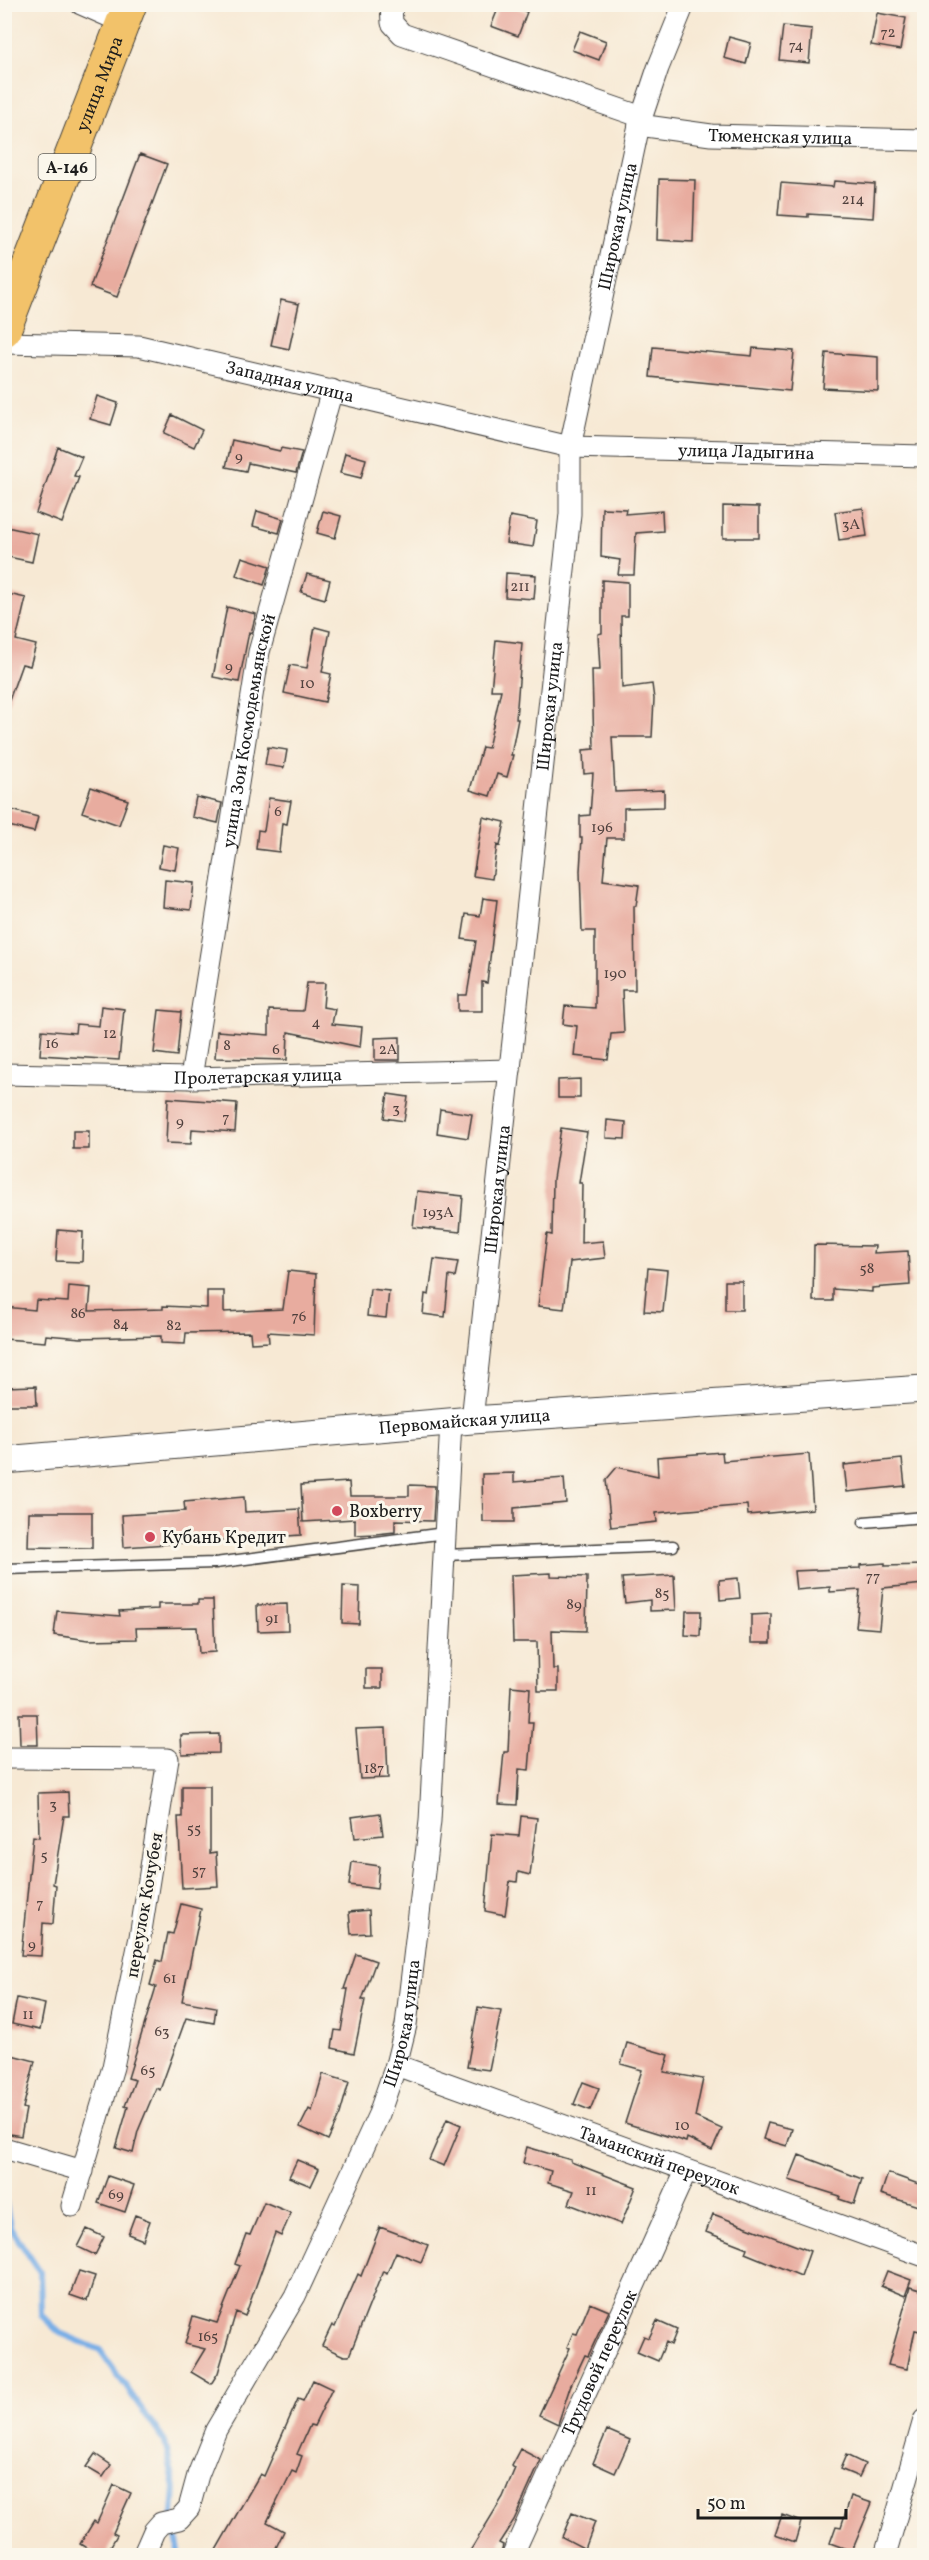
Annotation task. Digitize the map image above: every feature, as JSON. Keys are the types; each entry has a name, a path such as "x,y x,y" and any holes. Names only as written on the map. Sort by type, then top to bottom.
{"highway":[{"name":"улица Мира","path":"4,330 126,13"}],"street":[{"path":"81,4 126,13"},
{"name":"Тюменская улица","path":"391,4 392,23 402,34 641,121 711,135 924,140"},
{"name":"Широкая улица","path":"143,2556 154,2531 189,2508 198,2475 216,2430 295,2296 380,2114 396,2066 406,2025 430,1821 445,1533 510,1070 570,514 570,447 641,121 658,68 684,4"},
{"name":"Западная улица","path":"4,343 139,346 570,447"},
{"name":"улица Зои Космодемьянской","path":"191,1078 259,652 332,390"},
{"name":"улица Ладыгина","path":"570,447 924,456"},
{"name":"Пролетарская улица","path":"4,1074 191,1078 510,1070"},
{"name":"Первомайская улица","path":"4,1460 462,1421 924,1389"},
{"name":"переулок Кочубея","path":"4,1758 168,1759 140,1937 113,2067 72,2206"},
{"name":"Таманский переулок","path":"396,2066 924,2256"},
{"path":"4,2148 83,2170"},
{"name":"Трудовой переулок","path":"512,2556 686,2171"},
{"path":"885,2556 924,2420"}],"lane":[{"path":"864,1522 924,1517"},
{"path":"4,1569 215,1563 445,1533"},
{"path":"444,1556 673,1546"}],"building":[{"path":"500,4 508,4 527,12 518,36 491,26"},
{"path":"877,13 906,18 900,50 871,45"},
{"path":"783,26 812,29 809,63 779,60"},
{"path":"580,31 606,41 599,60 572,50"},
{"path":"729,37 751,43 746,64 724,58"},
{"path":"140,154 167,164 117,297 90,287"},
{"path":"659,179 695,180 693,242 657,240"},
{"path":"834,181 875,184 873,218 808,214 808,217 778,215 781,183 833,187"},
{"path":"281,300 299,304 289,349 271,345"},
{"path":"653,347 752,356 753,348 794,351 790,391 650,377"},
{"path":"826,353 878,357 878,391 823,388"},
{"path":"97,396 118,403 111,425 90,419"},
{"path":"172,415 202,430 194,447 164,433"},
{"path":"232,440 280,451 281,448 302,452 296,473 248,463 246,471 226,467"},
{"path":"58,447 82,457 74,476 79,477 62,523 36,513"},
{"path":"345,453 366,459 361,478 340,473"},
{"path":"723,506 759,507 759,538 723,538"},
{"path":"602,508 626,509 625,514 662,511 663,531 636,533 634,575 618,575 620,560 601,557"},
{"path":"863,508 867,536 839,540 835,512"},
{"path":"257,511 283,519 279,533 253,526"},
{"path":"323,511 341,516 335,538 317,533"},
{"path":"510,516 537,521 533,547 506,543"},
{"path":"7,527 38,534 32,562 4,556"},
{"path":"242,557 270,566 264,585 236,575"},
{"path":"506,573 536,575 534,599 505,597"},
{"path":"307,574 330,580 325,599 301,592"},
{"path":"602,580 628,582 628,616 621,616 622,688 652,684 654,699 652,737 612,737 615,792 664,790 664,807 624,808 624,838 607,838 603,880 639,885 636,906 634,906 635,990 622,990 624,1033 611,1034 608,1060 574,1056 577,1026 563,1024 565,1006 595,1008 595,931 582,931 580,816 590,815 593,773 584,774 583,750 594,749 592,670 600,670 598,634 602,633"},
{"path":"4,593 26,598 16,640 36,645 30,666 22,664 7,706 4,705"},
{"path":"227,607 256,614 251,633 249,632 239,682 213,677"},
{"path":"315,627 330,631 322,672 331,674 325,702 284,693 290,665 307,668"},
{"path":"496,640 522,643 516,719 518,719 511,755 513,755 507,777 497,774 490,796 470,790 482,747 488,748 501,690 491,690"},
{"path":"268,747 287,750 284,768 265,765"},
{"path":"91,787 128,800 119,825 82,812"},
{"path":"196,797 222,803 218,823 192,817"},
{"path":"269,798 291,801 287,824 282,823 279,852 256,849 258,830 264,831"},
{"path":"4,808 38,817 34,832 4,825"},
{"path":"483,817 505,822 500,846 497,845 492,879 473,876"},
{"path":"163,845 179,848 175,870 159,867"},
{"path":"165,880 194,883 191,910 163,907"},
{"path":"483,898 497,900 487,983 482,982 482,1011 458,1011 458,995 467,995 476,941 462,939 466,914 480,916"},
{"path":"307,983 325,983 323,1007 335,1009 332,1024 362,1027 360,1047 288,1032 287,1060 215,1058 217,1031 269,1035 269,1010 303,1011"},
{"path":"101,1006 124,1009 119,1060 40,1055 42,1030 75,1033 76,1024 99,1026"},
{"path":"159,1010 181,1012 177,1056 154,1053"},
{"path":"400,1037 400,1060 375,1060 375,1038"},
{"path":"580,1079 580,1098 558,1098 558,1080"},
{"path":"388,1094 408,1097 404,1121 384,1118"},
{"path":"168,1098 237,1103 235,1132 192,1129 191,1144 166,1143"},
{"path":"440,1109 472,1114 468,1138 437,1133"},
{"path":"607,1120 626,1122 625,1139 606,1138"},
{"path":"561,1128 587,1132 579,1183 582,1183 581,1243 603,1241 605,1258 570,1262 564,1309 538,1306 547,1234 552,1235 553,1179"},
{"path":"73,1131 89,1131 89,1149 73,1149"},
{"path":"417,1191 463,1196 460,1232 413,1227"},
{"path":"58,1230 83,1232 82,1262 56,1261"},
{"path":"814,1245 875,1246 874,1253 908,1251 910,1285 872,1288 872,1292 833,1289 833,1301 813,1301"},
{"path":"434,1259 458,1262 455,1277 449,1276 445,1317 423,1314 425,1294 429,1295"},
{"path":"648,1268 667,1270 663,1312 644,1311"},
{"path":"288,1271 316,1274 314,1335 268,1332 269,1342 251,1343 250,1332 186,1333 185,1344 161,1343 161,1336 81,1338 46,1335 45,1342 4,1339 4,1307 35,1310 36,1300 68,1302 69,1286 91,1288 89,1311 163,1309 163,1306 207,1308 207,1291 224,1291 224,1312 283,1309"},
{"path":"725,1281 742,1281 742,1310 725,1310"},
{"path":"370,1289 389,1291 386,1318 367,1316"},
{"path":"36,1386 37,1405 4,1405 4,1387"},
{"path":"722,1452 723,1461 809,1454 813,1509 748,1515 747,1505 656,1513 657,1522 611,1527 606,1480 617,1467 658,1476 657,1457"},
{"path":"902,1459 905,1486 847,1492 844,1465"},
{"path":"514,1473 514,1482 564,1478 566,1503 514,1508 514,1522 483,1522 482,1474"},
{"path":"349,1482 350,1496 409,1496 409,1485 435,1486 433,1521 395,1520 395,1532 355,1535 355,1519 303,1522 301,1485"},
{"path":"244,1497 245,1512 299,1509 301,1535 124,1547 122,1515 185,1511 184,1502"},
{"path":"29,1512 92,1512 92,1548 28,1547"},
{"path":"885,1563 885,1566 924,1565 924,1584 883,1588 879,1629 856,1627 860,1590 830,1592 830,1587 796,1590 794,1571 860,1568 860,1565"},
{"path":"551,1573 551,1576 587,1577 586,1631 552,1630 553,1669 558,1669 558,1691 538,1691 537,1642 513,1642 511,1575"},
{"path":"674,1575 676,1610 650,1611 650,1600 625,1603 622,1578"},
{"path":"738,1578 740,1598 720,1600 719,1580"},
{"path":"343,1586 360,1587 359,1624 342,1623"},
{"path":"198,1600 213,1600 215,1652 199,1653 197,1627 136,1628 137,1639 88,1640 54,1635 57,1611 120,1616 119,1611 158,1609 158,1604 198,1604"},
{"path":"287,1604 288,1630 258,1631 257,1605"},
{"path":"686,1611 701,1611 700,1636 685,1635"},
{"path":"771,1614 771,1643 751,1643 751,1615"},
{"path":"366,1669 382,1669 382,1688 366,1688"},
{"path":"511,1686 530,1688 528,1722 533,1722 529,1770 519,1769 517,1805 499,1804 504,1752 508,1752"},
{"path":"19,1714 37,1714 38,1745 20,1745"},
{"path":"386,1728 388,1778 360,1779 356,1729"},
{"path":"219,1734 219,1753 182,1754 181,1735"},
{"path":"182,1786 210,1786 210,1853 216,1852 218,1886 182,1888 178,1817 182,1817"},
{"path":"68,1792 69,1816 64,1816 53,1884 56,1885 53,1924 43,1923 41,1956 21,1955 33,1836 39,1837 38,1793"},
{"path":"380,1813 383,1835 355,1838 352,1817"},
{"path":"521,1816 537,1818 530,1875 518,1872 517,1882 510,1881 505,1915 485,1911 492,1834 519,1836"},
{"path":"352,1862 379,1866 377,1889 349,1885"},
{"path":"181,1904 201,1909 182,2001 216,2007 214,2023 186,2018 160,2090 156,2088 138,2131 133,2153 116,2148 128,2107 125,2106 135,2080 128,2078 156,1987 150,1985 157,1960 162,1962 168,1933 173,1934"},
{"path":"369,1910 370,1933 351,1934 349,1912"},
{"path":"356,1954 376,1961 362,2000 365,2000 354,2053 332,2048 335,2030 341,2031 348,1989 344,1989"},
{"path":"17,1998 45,2004 40,2030 12,2024"},
{"path":"478,2007 501,2011 489,2070 467,2067"},
{"path":"627,2043 669,2055 664,2072 703,2079 695,2117 722,2129 712,2150 687,2138 686,2142 625,2123 642,2070 621,2064"},
{"path":"4,2053 35,2061 23,2108 26,2109 21,2136 4,2133"},
{"path":"323,2074 349,2082 340,2114 328,2140 300,2127 309,2109 312,2111"},
{"path":"583,2082 599,2088 590,2110 574,2104"},
{"path":"447,2119 461,2125 444,2166 429,2160"},
{"path":"768,2123 792,2129 787,2146 763,2139"},
{"path":"527,2147 571,2160 571,2162 636,2187 621,2224 569,2204 574,2191 548,2183 551,2171 523,2163"},
{"path":"799,2155 862,2179 854,2204 839,2199 840,2196 789,2180"},
{"path":"297,2160 319,2169 311,2186 289,2177"},
{"path":"888,2173 924,2186 924,2208 881,2194"},
{"path":"108,2176 134,2185 125,2212 98,2203"},
{"path":"264,2202 291,2213 281,2236 275,2233 245,2316 236,2312 218,2373 211,2384 191,2372 205,2349 185,2344 193,2316 217,2323 240,2266 235,2264 246,2234 250,2235"},
{"path":"713,2214 810,2251 801,2276 745,2253 747,2248 706,2232"},
{"path":"135,2215 150,2221 143,2240 128,2234"},
{"path":"380,2227 428,2245 421,2262 396,2252 387,2273 383,2271 349,2356 344,2356 322,2346 332,2325 335,2327 358,2274 361,2276"},
{"path":"87,2229 104,2237 95,2255 78,2247"},
{"path":"79,2271 95,2276 87,2301 70,2295"},
{"path":"887,2271 911,2280 905,2296 881,2286"},
{"path":"910,2287 924,2291 924,2332 915,2330 907,2369 888,2365"},
{"path":"590,2303 609,2311 588,2356 585,2355 570,2387 558,2424 539,2415 570,2348 567,2347 573,2333 577,2334"},
{"path":"657,2321 677,2330 671,2345 666,2342 658,2361 637,2352 644,2336 649,2338"},
{"path":"313,2380 332,2389 314,2426 310,2425 297,2454 302,2456 296,2473 292,2471 267,2522 284,2531 272,2556 225,2556 216,2550 260,2474 264,2476 298,2399 303,2401"},
{"path":"607,2430 630,2440 615,2473 593,2463"},
{"path":"520,2449 541,2460 514,2520 499,2543 503,2545 500,2556 467,2556 503,2497 515,2468 511,2466"},
{"path":"95,2454 111,2465 103,2477 86,2467"},
{"path":"846,2455 865,2464 859,2477 840,2469"},
{"path":"114,2485 131,2493 113,2533 117,2535 105,2556 99,2556 80,2544 94,2521 97,2523"},
{"path":"851,2496 872,2503 852,2551 830,2543 836,2526 841,2527"},
{"path":"572,2513 595,2522 585,2549 562,2537"},
{"path":"782,2515 801,2522 795,2542 775,2535"}],"waterway":[{"path":"4,2195 10,2227 40,2272 41,2315 60,2333 100,2350 165,2442 175,2488 173,2514"},
{"path":"174,2528 180,2556"}],"place":[{"name":"Boxberry","path":"337,1511"},
{"name":"Кубань Кредит","path":"150,1537"}]}
